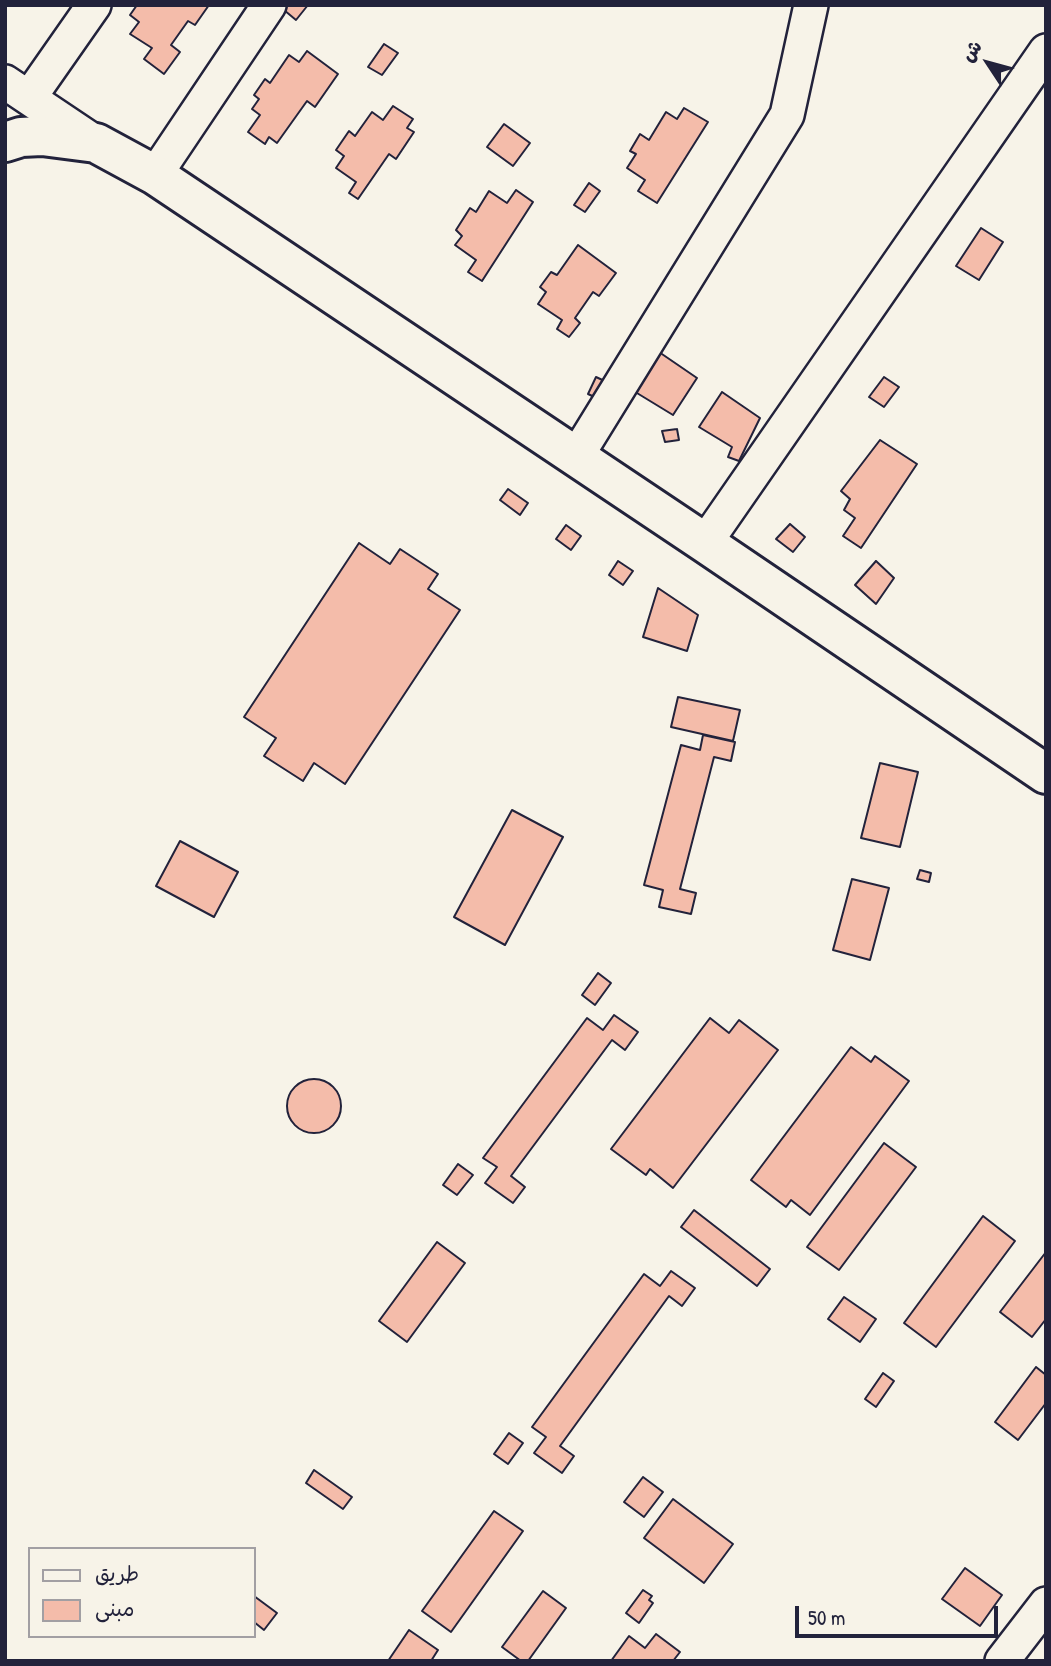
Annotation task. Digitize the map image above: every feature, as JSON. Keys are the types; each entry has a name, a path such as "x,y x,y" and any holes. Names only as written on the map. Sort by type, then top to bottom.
{"main road":[{"path":"5,142 21,137 42,136 96,143 155,175 1046,774"}],"street":[{"path":"94,5 17,90 96,143"},
{"path":"155,175 269,5"},
{"path":"576,457 787,115 811,5"},
{"path":"705,543 1046,51"},
{"path":"1002,1661 1046,1604"}],"building":[{"path":"137,5 209,5 195,25 188,21 171,45 180,52 164,74 144,59 152,48 130,34 139,22 130,15"},
{"path":"288,5 308,5 296,20 284,10"},
{"path":"384,44 398,53 382,75 368,67"},
{"path":"307,51 338,74 315,107 307,101 277,143 269,137 265,144 248,132 260,115 252,109 259,99 254,95 265,79 270,83 289,55 299,62"},
{"path":"393,106 413,119 407,128 414,132 396,159 389,154 358,199 349,193 356,182 336,168 344,156 336,150 349,131 355,136 372,112 383,120"},
{"path":"684,108 708,122 657,203 638,191 645,180 627,168 636,154 630,151 640,134 649,140 666,112 677,119"},
{"path":"504,124 530,143 513,166 487,147"},
{"path":"589,183 600,191 585,212 574,205"},
{"path":"516,190 533,202 482,281 468,272 476,260 455,245 462,236 456,230 470,208 476,212 489,191 507,203"},
{"path":"981,228 1003,242 979,280 956,266"},
{"path":"578,245 616,273 599,296 593,292 575,318 580,323 569,337 557,329 562,320 538,304 546,292 540,287 551,272 557,275"},
{"path":"659,352 697,378 673,415 632,390"},
{"path":"596,377 611,384 603,401 588,394"},
{"path":"884,377 899,387 884,407 869,397"},
{"path":"722,392 760,418 739,461 728,457 732,447 699,427"},
{"path":"677,429 679,440 665,442 662,431"},
{"path":"880,440 917,464 861,548 843,536 855,518 844,510 850,499 841,491"},
{"path":"508,489 528,503 520,515 500,500"},
{"path":"790,524 805,537 793,552 776,539"},
{"path":"566,525 581,536 571,550 556,539"},
{"path":"359,543 390,564 400,549 438,574 428,589 460,610 345,784 314,763 303,781 264,756 276,738 244,717"},
{"path":"618,561 633,571 623,585 609,575"},
{"path":"876,561 894,578 876,604 855,585"},
{"path":"658,588 698,615 687,651 643,637"},
{"path":"678,697 740,710 733,741 671,727"},
{"path":"703,735 735,742 731,761 714,757 680,889 696,893 691,914 659,907 663,890 644,885 681,745 700,750"},
{"path":"880,763 918,772 900,847 861,838"},
{"path":"512,810 563,837 505,945 454,917"},
{"path":"180,841 238,872 214,917 156,886"},
{"path":"920,870 931,873 929,882 917,879"},
{"path":"852,879 889,888 870,960 833,950"},
{"path":"598,973 611,983 595,1005 582,995"},
{"path":"614,1015 638,1032 625,1050 612,1040 511,1176 525,1187 513,1203 485,1183 497,1167 483,1158 587,1018 603,1030"},
{"path":"710,1018 729,1033 739,1020 778,1050 673,1188 650,1169 646,1175 611,1149"},
{"path":"851,1047 871,1062 875,1056 909,1081 810,1215 791,1200 786,1207 751,1180"},
{"path":"314,1079 333,1087 341,1106 333,1125 314,1133 295,1125 287,1106 295,1087"},
{"path":"884,1143 916,1167 839,1270 807,1247"},
{"path":"458,1164 473,1175 457,1195 443,1185"},
{"path":"694,1210 770,1269 757,1286 681,1227"},
{"path":"983,1216 1015,1241 936,1347 904,1323"},
{"path":"437,1242 465,1263 407,1342 379,1321"},
{"path":"1046,1252 1046,1319 1032,1337 1000,1312"},
{"path":"671,1271 695,1288 682,1306 669,1296 560,1446 574,1456 562,1473 534,1453 546,1437 532,1427 644,1274 660,1286"},
{"path":"844,1297 876,1319 860,1342 828,1319"},
{"path":"1036,1367 1046,1375 1046,1403 1018,1440 995,1422"},
{"path":"883,1373 894,1381 876,1407 865,1399"},
{"path":"509,1433 523,1443 508,1464 494,1454"},
{"path":"314,1470 352,1497 343,1509 306,1483"},
{"path":"643,1477 663,1492 644,1517 624,1502"},
{"path":"673,1499 733,1544 704,1583 644,1538"},
{"path":"494,1511 523,1531 451,1632 422,1611"},
{"path":"965,1568 1002,1595 980,1626 942,1599"},
{"path":"643,1590 652,1596 649,1600 653,1603 639,1623 626,1613"},
{"path":"543,1591 566,1608 528,1661 521,1661 502,1647"},
{"path":"256,1597 277,1613 264,1630 256,1624"},
{"path":"409,1630 438,1650 431,1661 388,1661"},
{"path":"656,1634 680,1652 673,1661 611,1661 629,1636 645,1648"}]}
